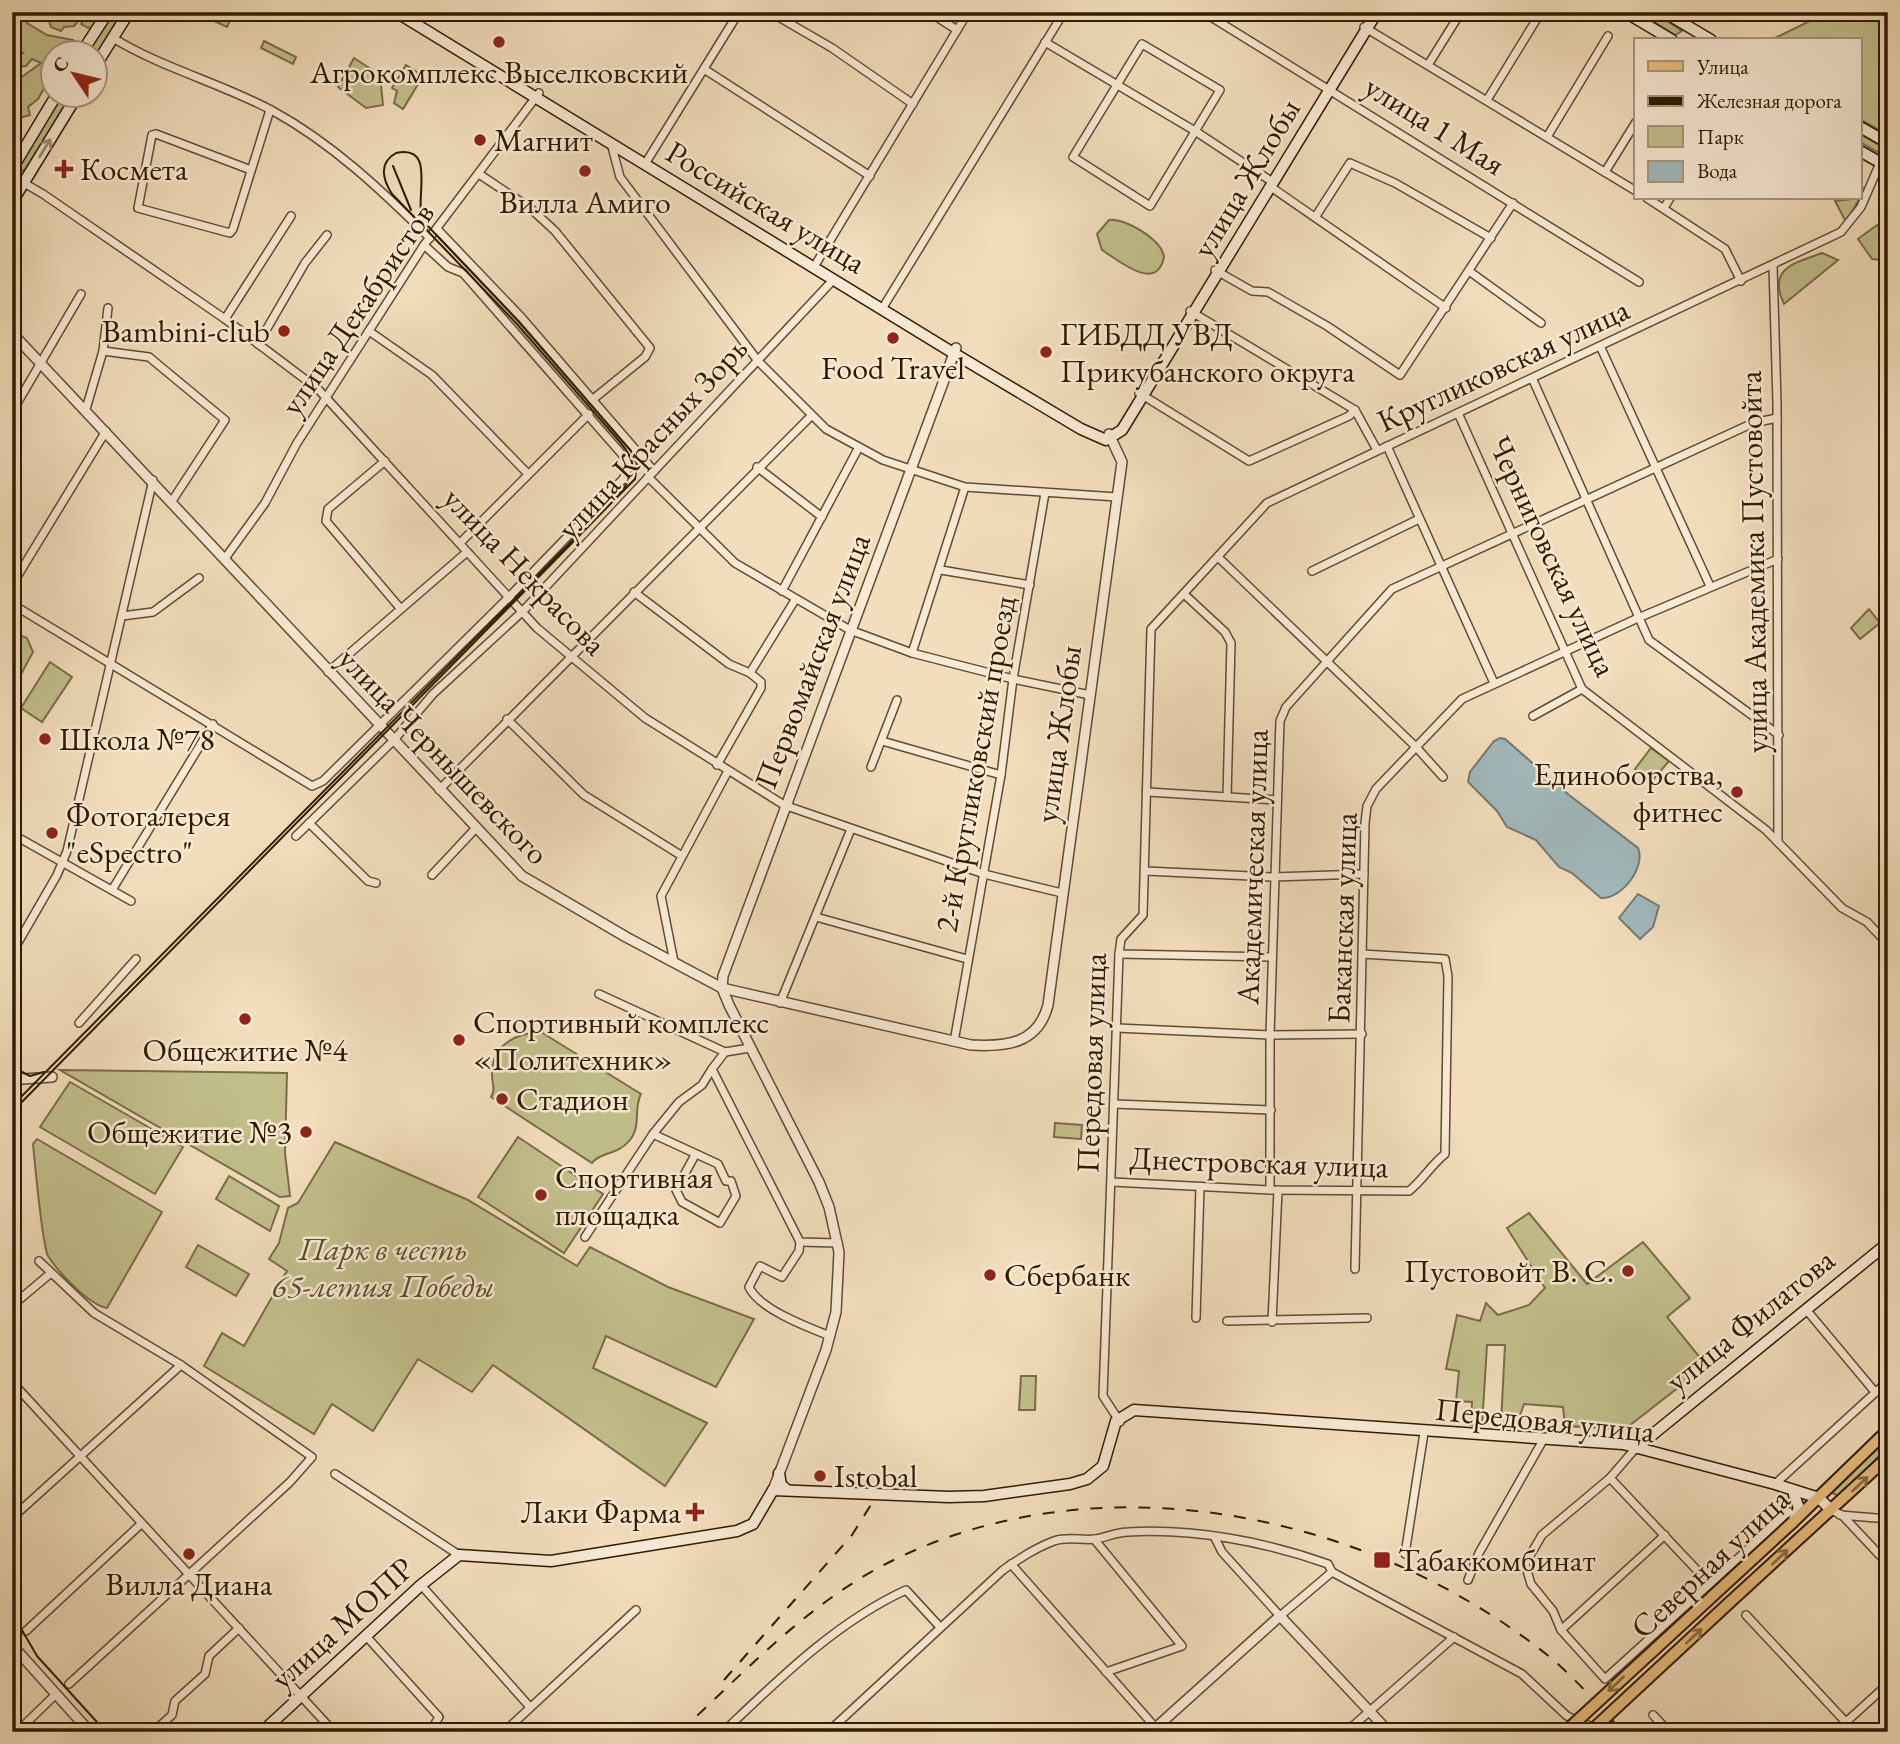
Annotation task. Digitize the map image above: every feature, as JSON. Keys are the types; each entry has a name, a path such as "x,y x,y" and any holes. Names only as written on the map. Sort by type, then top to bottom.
{"main road":[{"path":"91,38 108,12"},
{"path":"108,46 129,12"},
{"name":"Российская улица","path":"396,12 647,162"},
{"name":"Российская улица","path":"406,12 1094,437 1113,433"},
{"path":"1625,12 1668,38"},
{"path":"1664,12 1707,38"},
{"name":"улица Жлобы","path":"1113,433 1122,430 1375,13"},
{"path":"1677,38 1683,36 1685,30 1681,22"},
{"path":"1688,38 1700,34"},
{"path":"30,173 25,178 18,176 14,172 14,166 49,108"},
{"path":"12,201 69,108"},
{"path":"1862,128 1888,143"},
{"path":"1862,152 1884,165"},
{"path":"12,184 15,191 12,201"},
{"name":"Российская улица","path":"816,265 834,279 884,307"},
{"name":"улица Филатова","path":"1639,1449 1888,1243"},
{"path":"1639,1449 1888,1250"},
{"name":"Передовая улица","path":"1119,1420 1134,1410 1180,1412 1639,1449 1816,1501"},
{"name":"Передовая улица","path":"1119,1420 1137,1414 1658,1450 1774,1484 1816,1501 1828,1512"},
{"path":"458,1555 540,1561 576,1558 737,1531 753,1524 773,1496 788,1491 958,1501 1076,1487 1095,1481 1108,1467 1119,1420"},
{"name":"Северная улица","path":"1565,1732 1791,1517 1816,1501 1888,1430"},
{"name":"Передовая улица","path":"1657,1437 1658,1450"},
{"name":"Северная улица","path":"1590,1732 1888,1457"},
{"path":"779,1476 788,1491"},
{"path":"1791,1517 1798,1508 1794,1495"},
{"name":"улица МОПР","path":"262,1732 421,1585 458,1555"}],"street":[{"path":"647,162 738,12"},
{"path":"771,12 913,104"},
{"path":"929,12 957,30"},
{"path":"816,265 968,12"},
{"path":"884,307 1064,12"},
{"name":"улица 1 Мая","path":"1203,12 1639,282"},
{"path":"1428,65 1461,12"},
{"path":"1487,100 1541,12"},
{"path":"1365,28 1634,190"},
{"path":"1547,137 1608,36"},
{"path":"113,38 173,69 270,110 305,130 355,166 430,238"},
{"path":"1045,43 1195,131 1446,308"},
{"path":"1142,44 1220,90 1195,131 1150,206 1073,157 1142,44"},
{"path":"704,69 870,176"},
{"name":"улица Декабристов","path":"226,558 265,503 297,443 425,245 538,95"},
{"path":"251,170 156,134 152,135 138,208 230,233 251,170 270,110"},
{"path":"1605,172 1634,125"},
{"path":"610,142 620,177 758,361 826,429 910,471 965,487 1118,497"},
{"path":"1316,216 1350,163 1395,183 1491,239"},
{"name":"Кругликовская улица","path":"1151,629 1220,559 1267,503 1601,348 1847,228 1884,165"},
{"path":"479,174 530,208 555,231 650,348 645,357 592,400"},
{"path":"12,184 24,183"},
{"name":"улица Некрасова","path":"24,183 225,319 326,398 523,611 569,657 645,718 784,805 984,874 1062,892"},
{"path":"1650,200 1725,249 1741,281"},
{"path":"1664,208 1669,200"},
{"path":"1218,271 1252,291 1268,292 1355,344 1400,375 1513,202"},
{"path":"225,319 291,216"},
{"path":"438,230 522,318 651,474 735,563 850,630 912,653 1013,679 1090,695"},
{"path":"258,344 305,263 327,235"},
{"path":"12,604 312,786 323,781 510,597 622,479 628,469 627,460 589,414 463,273 448,267 425,245"},
{"name":"улица Академика Пустовойта","path":"1773,266 1777,418 1778,842"},
{"path":"1469,271 1541,323"},
{"name":"улица Красных Зорь","path":"296,836 393,741 433,694 523,611 834,279"},
{"path":"12,412 81,294"},
{"path":"86,409 103,351 108,308"},
{"path":"1192,313 1355,410 1377,450"},
{"path":"369,331 432,375 528,474"},
{"name":"улица Чернышевского","path":"12,333 153,480 379,727 522,877 722,988 954,1042 1002,1046 1032,1033"},
{"path":"1601,348 1710,586"},
{"path":"103,351 149,358 225,420 172,501"},
{"name":"Первомайская улица","path":"722,988 728,957 784,805 958,351"},
{"path":"1533,380 1648,640 1779,734"},
{"path":"1142,394 1249,461 1349,416 1355,410"},
{"name":"Черниговская улица","path":"1458,413 1582,689 1778,842"},
{"path":"460,543 589,414"},
{"path":"439,790 506,719 811,416"},
{"name":"Академическая улица","path":"1272,1322 1274,1190 1270,1035 1273,877 1280,721 1286,707 1392,589 1753,423 1777,418"},
{"path":"12,584 106,431"},
{"name":"улица Жлобы","path":"1032,1033 1041,1025 1048,1004 1118,497 1122,462 1113,433"},
{"path":"1387,446 1494,683"},
{"path":"782,592 859,447"},
{"path":"385,461 328,509 326,521 400,608"},
{"path":"757,467 822,517"},
{"path":"12,953 63,862 153,480"},
{"path":"912,653 941,570 965,487"},
{"name":"2-й Кругликовский проезд","path":"954,1042 1001,775 1013,679 1045,493"},
{"path":"1312,571 1419,519"},
{"path":"328,672 467,552"},
{"path":"1220,559 1416,747 1443,778"},
{"name":"Баканская улица","path":"1355,1269 1364,874 1367,806 1376,789 1462,699 1710,586 1778,559"},
{"path":"941,570 1030,585"},
{"path":"122,616 153,612 199,578"},
{"path":"635,592 730,664 750,673 761,682 761,688 717,765"},
{"path":"1184,594 1225,632 1231,643 1227,797"},
{"path":"750,673 795,600"},
{"name":"Передовая улица","path":"1119,1420 1103,1396 1116,1028 1121,939 1143,915 1151,629"},
{"path":"1533,716 1582,689"},
{"path":"871,767 897,700"},
{"path":"506,719 584,795 682,856"},
{"path":"112,890 213,724"},
{"path":"882,741 1001,775"},
{"path":"674,962 661,909 661,896 728,771"},
{"path":"1148,792 1277,800"},
{"path":"309,823 368,881 376,883"},
{"path":"432,875 476,828"},
{"path":"780,1003 851,829"},
{"path":"12,834 131,901"},
{"path":"1778,842 1842,908 1867,922 1886,939"},
{"path":"1146,871 1273,877 1364,874"},
{"path":"816,917 967,959"},
{"path":"1119,954 1272,957"},
{"name":"Днестровская улица","path":"1112,1182 1356,1191 1409,1191 1417,1184 1428,1167 1445,1154 1448,975 1445,959 1362,954"},
{"path":"79,1023 136,959"},
{"path":"722,988 819,1182 838,1243 836,1312 830,1336 773,1496"},
{"path":"599,994 725,1052 750,1048"},
{"path":"1116,1028 1270,1035 1362,1034"},
{"path":"586,1237 653,1134 679,1102 702,1085 725,1052"},
{"path":"712,1069 800,1242 787,1273 782,1277 760,1266 749,1287 753,1296 783,1314 830,1336"},
{"path":"12,1075 23,1079 52,1077"},
{"path":"1114,1104 1271,1110"},
{"path":"653,1134 718,1164 726,1181 731,1181 736,1196 720,1223 682,1202 676,1190 695,1155"},
{"path":"1196,1318 1200,1186"},
{"path":"800,1242 838,1243"},
{"path":"39,1261 94,1314 181,1365 312,1457 290,1482 69,1684"},
{"path":"14,1304 51,1273"},
{"path":"1809,1313 1875,1392"},
{"path":"1227,1321 1367,1318"},
{"path":"12,1518 181,1365"},
{"path":"1774,1484 1888,1381"},
{"path":"12,1382 334,1732"},
{"path":"1405,1554 1424,1433"},
{"path":"1468,1580 1479,1553 1542,1442"},
{"name":"улица Филатова","path":"1639,1449 1610,1478 1542,1535 1528,1554 1526,1573 1553,1611 1561,1630 1605,1679 1710,1584"},
{"path":"335,1474 458,1555"},
{"path":"1610,1478 1710,1584 1791,1517"},
{"path":"1828,1512 1884,1518 1888,1511"},
{"path":"1842,1515 1888,1564"},
{"path":"26,1631 141,1524"},
{"path":"828,1732 1011,1564 1031,1551 1056,1541 1076,1537 1094,1539 1126,1532 1215,1538 1293,1552 1328,1564 1332,1572 1522,1674 1567,1716 1604,1732"},
{"path":"1561,1630 1665,1535"},
{"path":"1215,1538 1222,1552 1389,1732"},
{"path":"1094,1539 1182,1646 1106,1672"},
{"path":"1011,1564 1153,1730 1332,1572"},
{"path":"421,1585 530,1707"},
{"path":"723,1732 806,1656 885,1600 906,1590 940,1627"},
{"path":"504,1732 636,1610"},
{"path":"1746,1615 1855,1732"},
{"path":"153,1732 172,1715 175,1701 205,1674 209,1656 239,1628"},
{"path":"366,1636 439,1717 433,1727 435,1732"},
{"path":"1346,1732 1454,1637"},
{"path":"12,1645 90,1732"},
{"path":"1835,1732 1888,1684"},
{"path":"17,1732 55,1695"},
{"path":"1653,1715 1669,1732"}],"green space":[{"path":"12,12 21,14 27,23 47,35 63,38 38,38 38,62 32,59 26,66 18,67 18,77 12,77 12,57 23,53 12,45"},
{"path":"28,12 67,17 70,12 86,12 74,26 64,27 61,31 51,27 49,21 29,16"},
{"path":"88,12 101,12 92,27 88,28 81,24"},
{"path":"113,12 122,12 106,38 97,38"},
{"path":"204,12 219,12 231,18 227,27 205,17"},
{"path":"1638,12 1654,12 1682,31 1675,35"},
{"path":"1828,12 1888,12 1888,135 1862,120 1862,38 1775,38"},
{"path":"264,41 296,57 293,64 261,48"},
{"path":"354,58 380,75 383,105 366,108 338,87"},
{"path":"38,65 38,99 28,107 30,115 16,119 21,126 18,130 12,129 12,84"},
{"path":"406,65 423,76 403,109 394,103 397,91 392,88"},
{"path":"54,108 64,108 25,170 20,171 18,166"},
{"path":"1862,135 1888,150 1888,158 1862,143"},
{"path":"1843,200 1859,200 1846,222 1835,201"},
{"path":"1109,220 1133,226 1157,244 1164,257 1154,273 1146,274 1127,267 1102,250 1097,234"},
{"path":"1877,225 1888,237 1888,245 1883,250 1887,257 1882,260 1872,259 1858,239"},
{"path":"1822,253 1838,260 1784,304 1780,292 1781,275 1794,264"},
{"path":"1869,609 1880,623 1860,639 1851,628"},
{"path":"12,632 27,638 33,652 12,691"},
{"path":"50,662 72,677 42,722 21,708"},
{"path":"1651,748 1669,761 1652,781 1635,769"},
{"path":"541,1032 641,1094 635,1129 625,1145 592,1163 491,1097 494,1089 493,1065 500,1049 514,1038"},
{"path":"60,1070 287,1073 285,1153 290,1196 280,1197"},
{"path":"70,1082 183,1147 155,1194 40,1127"},
{"path":"1055,1123 1082,1125 1081,1139 1054,1137"},
{"name":"Спортивная площадка","path":"518,1137 603,1194 564,1253 478,1197"},
{"path":"37,1139 162,1212 107,1308 83,1294 66,1279 48,1256 41,1220 33,1144"},
{"name":"Парк в честь 65-летия Победы","path":"335,1142 468,1200 577,1266 590,1247 668,1287 754,1319 716,1387 606,1336 593,1368 707,1423 665,1486 493,1365 472,1392 418,1359 373,1431 332,1404 314,1434 204,1366 222,1333 244,1346 287,1271 269,1259 279,1243 288,1208 298,1203"},
{"path":"229,1176 279,1206 270,1231 216,1199"},
{"path":"1529,1213 1587,1284 1643,1242 1690,1298 1667,1317 1702,1360 1684,1374 1688,1380 1625,1429 1565,1426 1563,1407 1524,1404 1517,1424 1501,1423 1505,1345 1487,1345 1482,1426 1471,1425 1472,1402 1456,1401 1459,1371 1446,1369 1457,1315 1480,1321 1486,1303 1498,1315 1529,1305 1545,1288 1507,1228"},
{"path":"198,1245 249,1274 236,1296 186,1267"},
{"path":"1021,1376 1036,1376 1035,1410 1019,1410"},
{"path":"1888,1437 1888,1447 1839,1496 1832,1493"}],"water":[{"path":"1505,739 1569,795 1638,848 1639,864 1624,888 1609,897 1601,898 1572,873 1559,867 1536,840 1507,827 1497,811 1468,782 1470,772 1494,741"},
{"path":"1638,894 1659,906 1653,927 1640,939 1619,918"}],"tram line":[{"path":"12,1106 630,479 632,461 620,442 516,323 392,194 386,183 384,167 396,153 409,153 417,157 421,166 421,213 424,222 518,321 631,451 637,464 635,479 12,1112"},
{"path":"393,166 411,210"},
{"path":"12,1067 30,1076 44,1072"},
{"path":"12,1178 15,1220 12,1268"},
{"path":"12,1613 37,1656 106,1732"}],"railway":[{"path":"724,1680 852,1535 872,1503"},
{"path":"680,1732 800,1622 852,1583 880,1567 963,1532 1049,1513 1138,1507 1227,1515 1315,1535 1399,1566 1479,1607 1551,1658 1623,1732"}],"place":[{"name":"Агрокомплекс Выселковский","path":"499,42"},
{"name":"Магнит","path":"480,140"},
{"name":"Космета","path":"64,169"},
{"name":"Вилла Амиго","path":"585,171"},
{"name":"Bambini-club","path":"284,331"},
{"name":"Food Travel","path":"893,338"},
{"name":"ГИБДД УВД Прикубанского округа","path":"1046,352"},
{"name":"Школа №78","path":"45,739"},
{"name":"Единоборства, фитнес","path":"1737,792"},
{"name":"Фотогалерея \"eSpectro\"","path":"52,833"},
{"name":"Общежитие №4","path":"245,1019"},
{"name":"Спортивный комплекс «Политехник»","path":"459,1040"},
{"name":"Стадион","path":"502,1099"},
{"name":"Общежитие №3","path":"306,1132"},
{"name":"Спортивная площадка","path":"541,1195"},
{"name":"Пустовойт В. С.","path":"1628,1271"},
{"name":"Сбербанк","path":"990,1275"},
{"name":"Istobal","path":"820,1476"},
{"name":"Лаки Фарма","path":"695,1512"},
{"name":"Вилла Диана","path":"189,1554"},
{"name":"Табаккомбинат","path":"1382,1560"}]}
